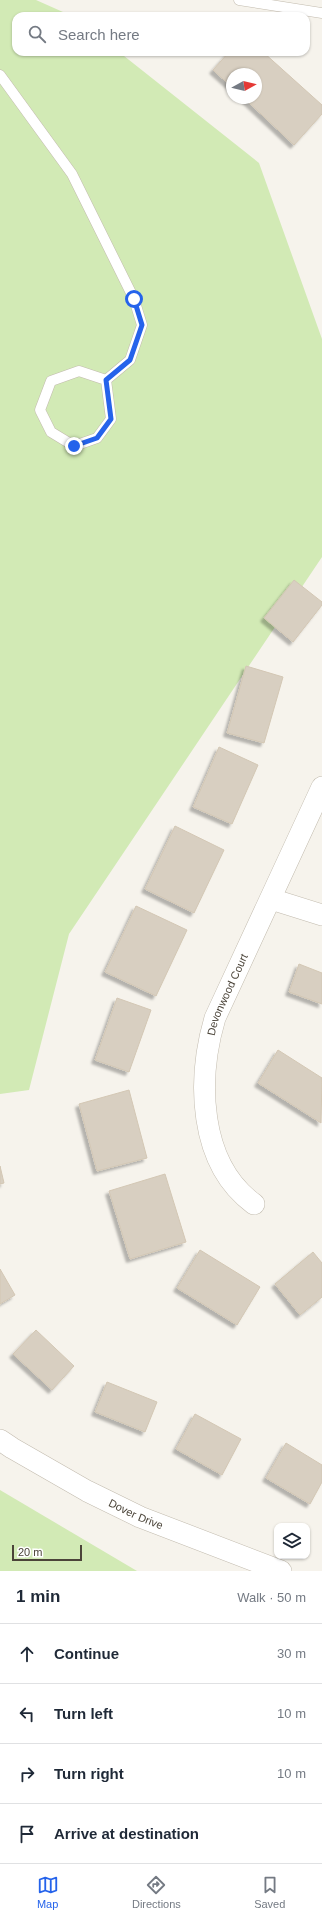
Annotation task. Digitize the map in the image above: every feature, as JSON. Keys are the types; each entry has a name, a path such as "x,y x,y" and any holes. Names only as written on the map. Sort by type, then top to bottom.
{"street":[{"name":"Devonwood Court","path":"254,1204 234,1186 223,1170 212,1146 204,1095 204,1070 208,1042 215,1018 322,786"},
{"path":"271,899 322,915"},
{"name":"Dover Drive","path":"0,1440 87,1491 140,1517 281,1571"}],"lane":[{"path":"239,0 322,13"},
{"path":"0,75 72,174 134,299 142,325 130,360 106,380"},
{"path":"79,371 106,380 111,419 97,438 74,446 51,432 40,410 51,381 79,371"}],"green space":[{"path":"0,0 36,0 63,12 12,12 12,56 124,56 259,163 322,339 322,557 69,934 29,1090 0,1094"},
{"path":"0,1490 137,1571 0,1571"}],"building":[{"path":"225,56 267,56 322,105 322,114 294,145 250,104 262,104 262,68 226,68 226,82 213,70"},
{"path":"294,580 322,602 322,605 293,642 264,618"},
{"path":"246,666 283,677 264,743 227,733"},
{"path":"219,747 258,765 232,824 193,807"},
{"path":"175,826 224,850 194,913 145,889"},
{"path":"136,906 187,930 156,996 105,972"},
{"path":"299,964 322,973 322,1004 289,992"},
{"path":"117,998 151,1010 129,1072 95,1060"},
{"path":"278,1050 322,1078 321,1123 258,1083"},
{"path":"129,1090 147,1158 97,1171 79,1104"},
{"path":"0,1166 4,1183 0,1184"},
{"path":"165,1174 186,1242 130,1259 109,1191"},
{"path":"200,1250 260,1287 237,1325 177,1288"},
{"path":"313,1252 322,1263 322,1297 300,1315 275,1284"},
{"path":"0,1269 15,1295 0,1304"},
{"path":"36,1330 74,1366 52,1390 13,1354"},
{"path":"107,1382 157,1402 145,1432 95,1412"},
{"path":"195,1414 241,1439 222,1475 176,1449"},
{"path":"286,1443 322,1465 322,1482 310,1504 266,1478"}],"route":[{"path":"74,446 97,438 111,419 106,380 130,360 142,325 134,299"}]}
